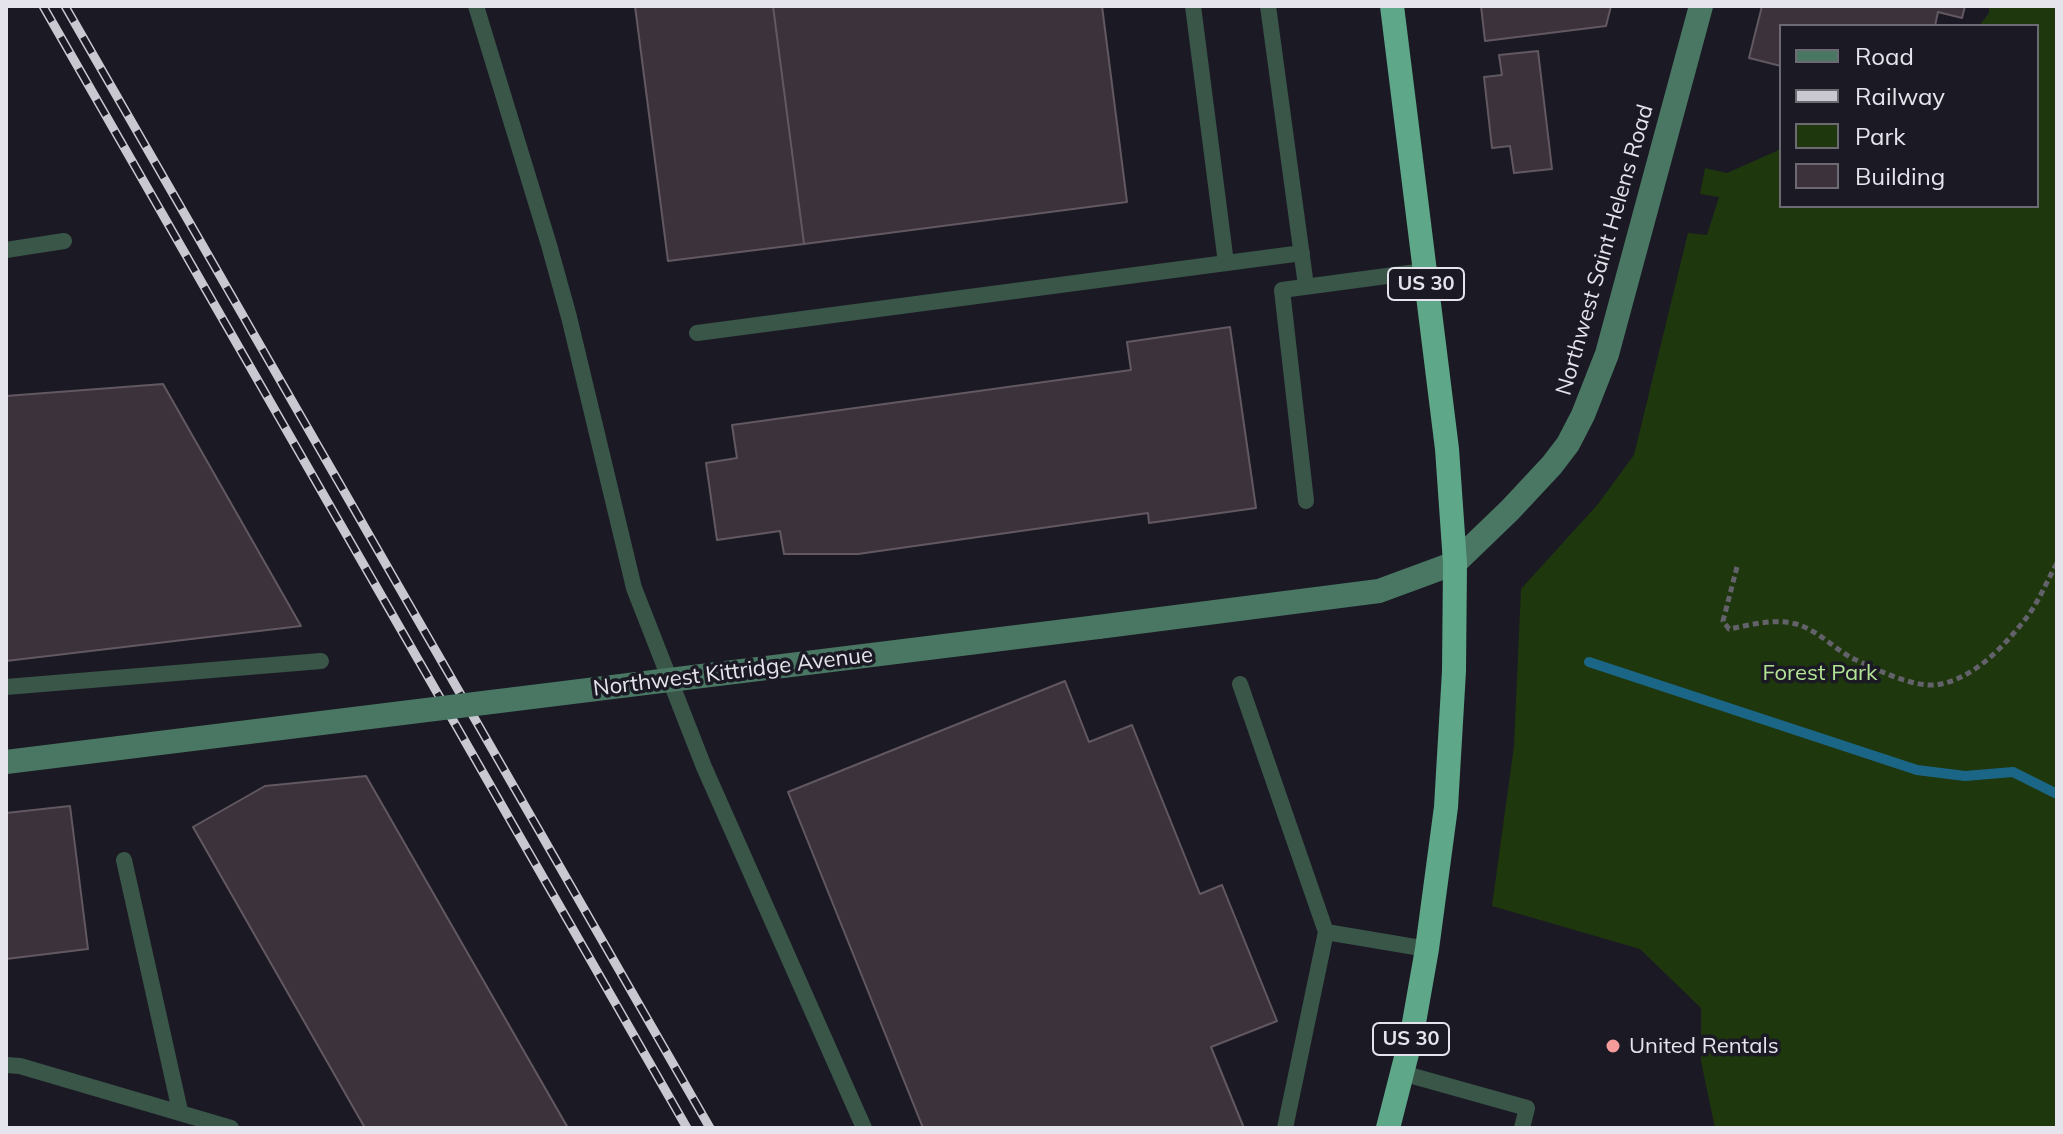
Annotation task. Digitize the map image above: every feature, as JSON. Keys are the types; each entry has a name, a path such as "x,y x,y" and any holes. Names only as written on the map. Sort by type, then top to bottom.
{"highway":[{"name":"US 30","path":"1388,1128 1412,1034 1446,807 1454,671 1455,563 1447,449 1392,6"}],"main road":[{"name":"Northwest Saint Helens Road","path":"1455,563 1552,465 1568,444 1583,415 1607,354 1701,6"},
{"name":"Northwest Kittridge Avenue","path":"6,762 1379,591 1455,563"}],"lane":[{"path":"476,6 557,274 634,588 704,767 864,1128"},
{"path":"1193,6 1226,263"},
{"path":"1268,6 1306,286"},
{"path":"6,250 64,241"},
{"path":"697,333 1302,253"},
{"path":"1306,501 1282,290 1424,271"},
{"path":"6,687 321,661"},
{"path":"1240,684 1326,932 1285,1128"},
{"path":"124,860 180,1111"},
{"path":"1326,932 1427,949"},
{"path":"6,1065 20,1066 231,1128"},
{"path":"1402,1073 1527,1108 1522,1128"}],"path":[{"path":"1737,567 1723,621 1729,629 1775,621 1797,624 1844,654 1890,676 1940,685 1990,658 2028,616 2057,563"}],"green space":[{"name":"Forest Park","path":"1989,6 2057,6 2057,1128 1715,1128 1701,1061 1701,1008 1640,949 1492,906 1514,746 1521,589 1598,504 1634,455 1688,233 1707,235 1719,197 1700,194 1705,168 1727,173 1779,150 1779,208 2039,208 2039,24 1981,24 1989,13"}],"building":[{"path":"635,6 773,6 804,244 668,261"},
{"path":"773,6 1102,6 1127,202 804,244"},
{"path":"1481,6 1611,6 1606,26 1485,41"},
{"path":"1762,6 1965,6 1962,18 1938,12 1935,24 1779,24 1779,66 1749,58"},
{"path":"1538,51 1552,169 1514,173 1510,146 1492,148 1484,77 1502,75 1499,55"},
{"path":"1230,327 1256,508 1149,523 1148,513 858,554 784,554 780,531 717,540 706,463 737,458 732,425 1131,370 1127,342"},
{"path":"163,384 301,626 6,661 6,396"},
{"path":"1065,681 1089,742 1132,725 1200,894 1222,885 1277,1021 1211,1047 1244,1128 923,1128 788,792"},
{"path":"366,776 568,1128 365,1128 193,827 265,786"},
{"path":"70,806 88,949 6,959 6,813"}],"waterway":[{"path":"1589,662 1917,770 1965,776 2013,772 2055,793"}],"railway":[{"path":"43,6 687,1128"},
{"path":"65,6 710,1128"}],"place":[{"name":"United Rentals","path":"1613,1046"}]}
